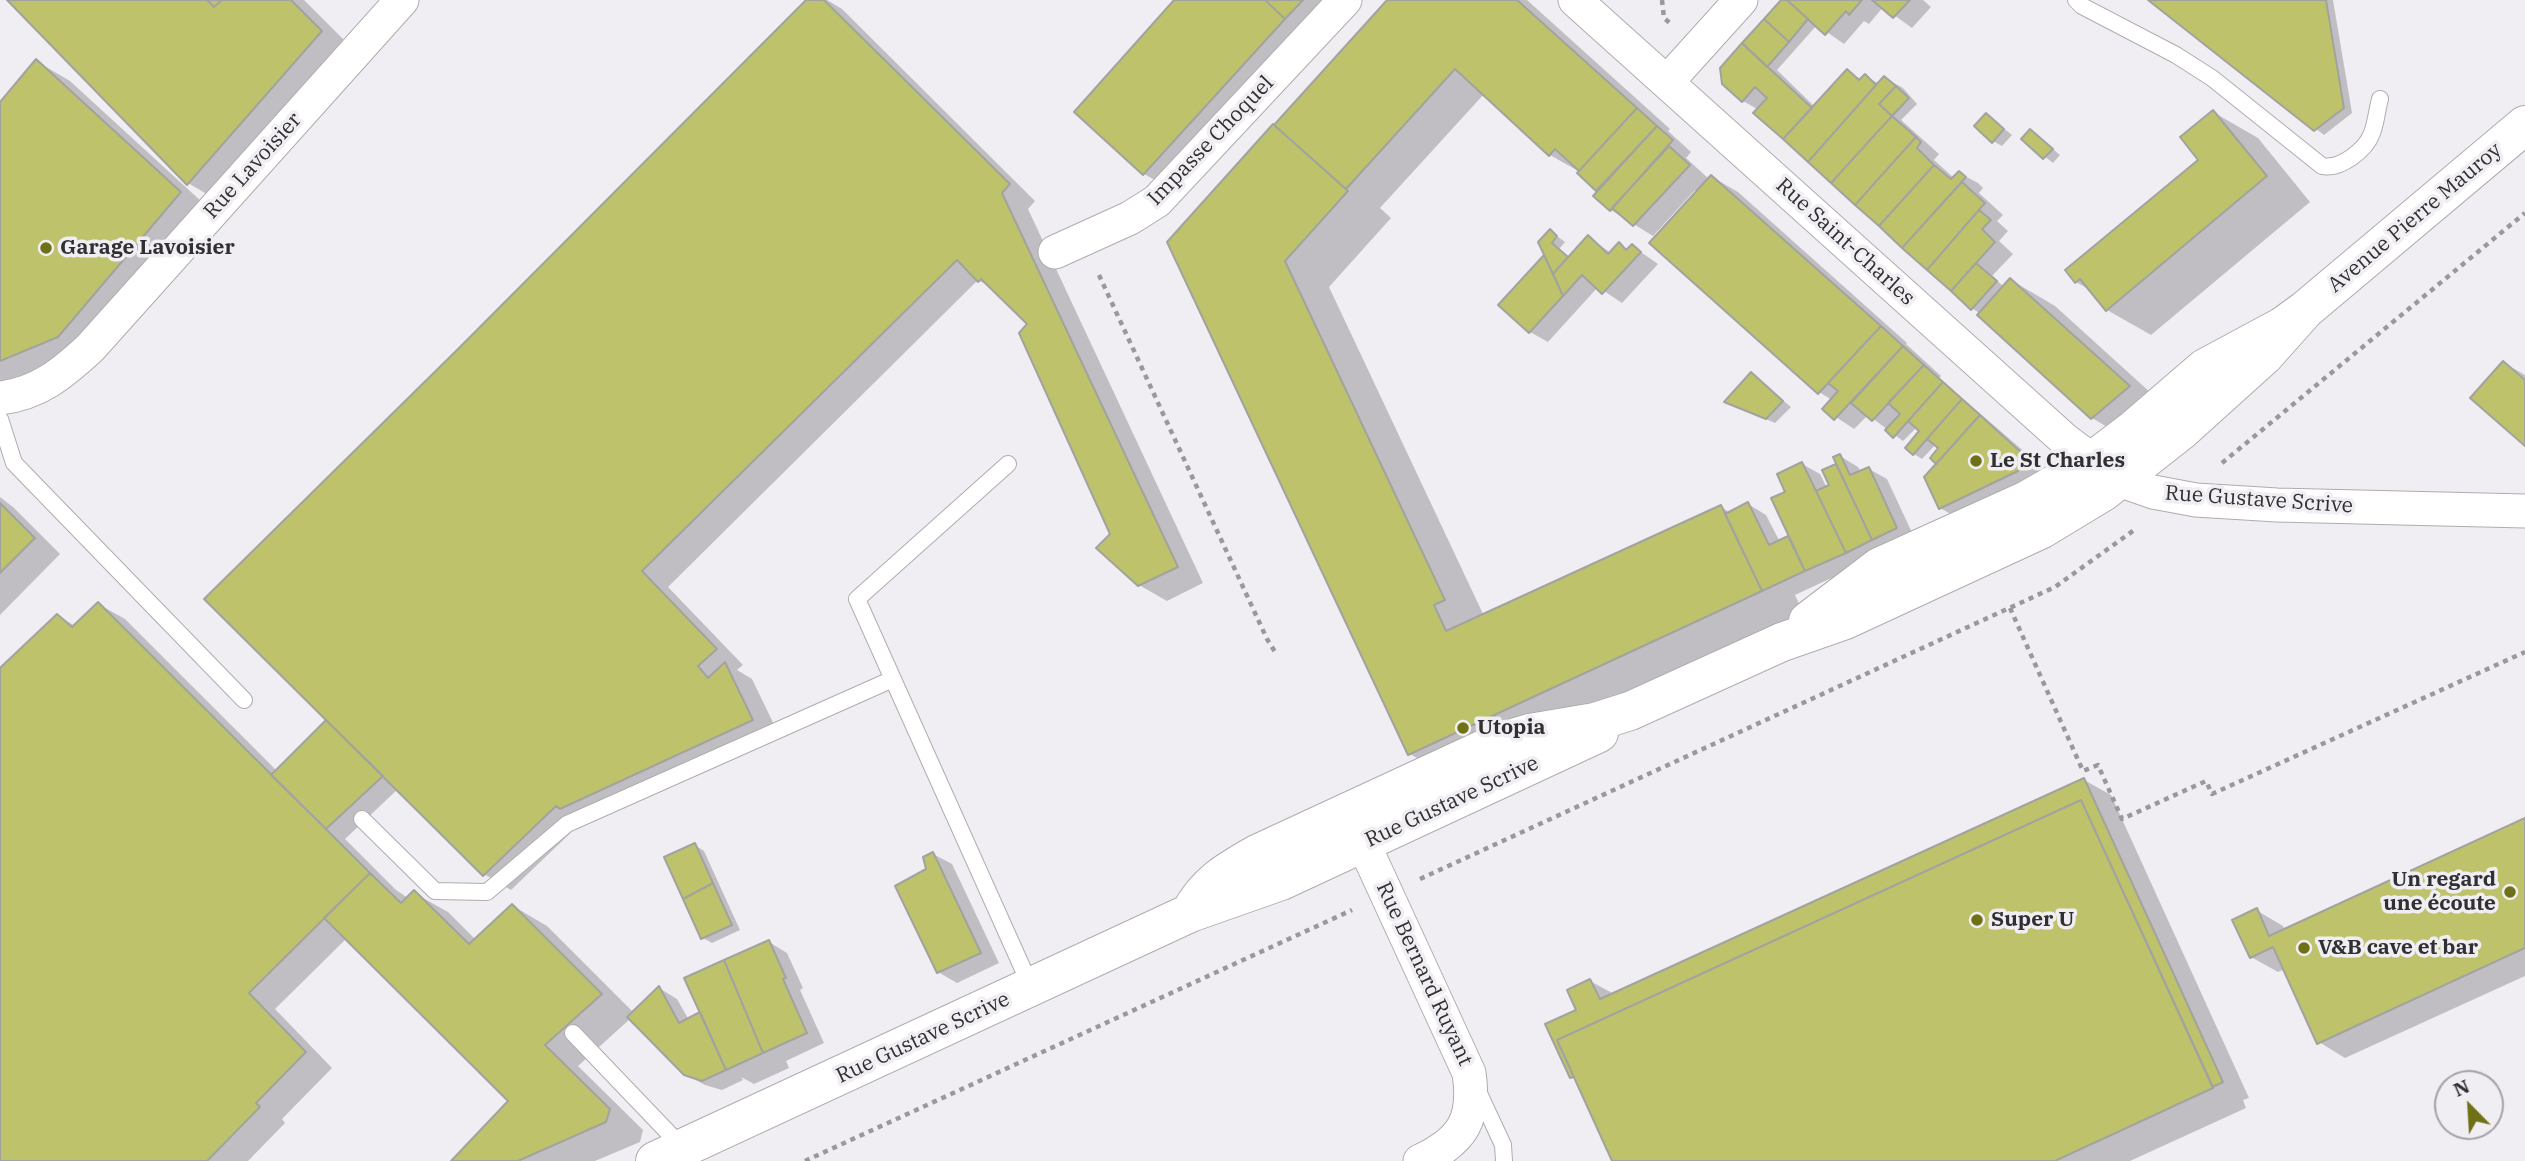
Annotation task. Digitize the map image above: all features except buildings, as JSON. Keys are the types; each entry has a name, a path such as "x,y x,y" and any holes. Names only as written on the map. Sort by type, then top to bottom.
{"street":[{"name":"Rue Lavoisier","path":"0,398 36,389 63,374 90,348 402,0"},
{"name":"Impasse Choquel","path":"1069,245 1144,211 1157,201 1345,0"},
{"name":"Rue Saint-Charles","path":"1575,0 2105,471"},
{"path":"1667,82 1741,0"},
{"name":"Avenue Pierre Mauroy","path":"2105,471 2182,430 2264,356 2305,310 2525,125"},
{"name":"Rue Gustave Scrive","path":"669,1155 1190,914 1281,881 1356,827 1581,743 1609,727 1630,710 1782,642 1845,621 2028,536 2087,503 2105,471 2153,492 2196,500 2277,505 2525,511"},
{"name":"Rue Bernard Ruyant","path":"1356,827 1469,1073 1472,1108 1465,1124 1454,1139 1438,1153 1420,1161"}],"lane":[{"path":"2076,0 2082,6 2176,55 2212,78 2322,166 2343,164 2369,139 2380,99"},
{"path":"0,419 14,463 244,700"},
{"path":"1008,464 857,599 1031,987"},
{"path":"362,819 435,891 487,892 567,824 893,679"},
{"path":"573,1033 669,1155"},
{"path":"1469,1073 1504,1153 1520,1161"}],"path":[{"path":"1069,245 1277,655"},
{"path":"2010,608 2083,771 2098,765 2123,819 2206,781 2212,794 2525,652"}],"place":[{"name":"Garage Lavoisier","path":"46,248"},
{"name":"Le St Charles","path":"1976,461"},
{"name":"Utopia","path":"1463,728"},
{"name":"Un regard une écoute","path":"2510,892"},
{"name":"Super U","path":"1977,920"},
{"name":"V&B cave et bar","path":"2304,948"}]}
